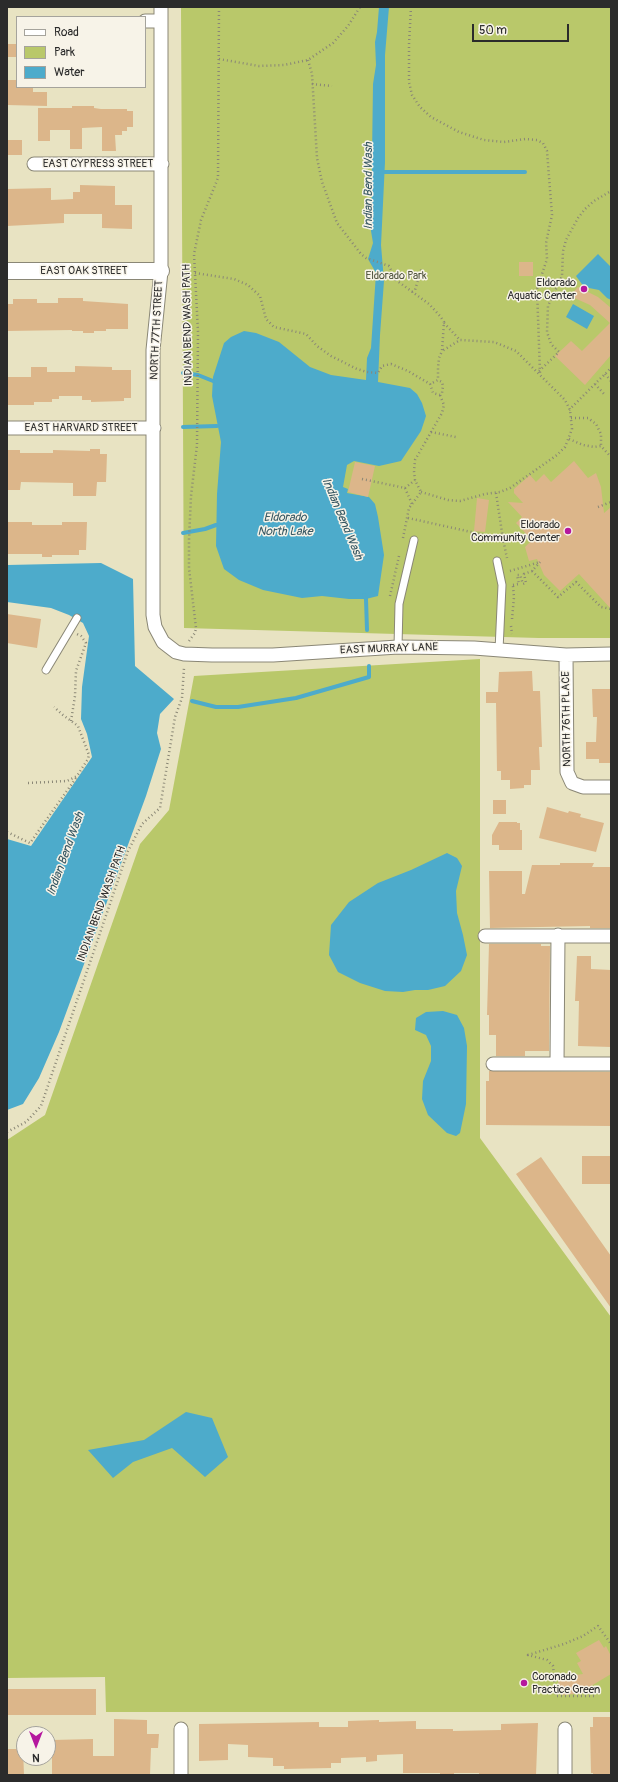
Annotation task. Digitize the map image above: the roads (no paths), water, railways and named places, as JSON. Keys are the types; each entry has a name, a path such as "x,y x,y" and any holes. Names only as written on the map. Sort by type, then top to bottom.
{"street":[{"name":"NORTH 77TH STREET","path":"162,7 161,271 154,350 154,615 155,627 158,635 169,647"},
{"path":"146,20 162,21"},
{"name":"EAST CYPRESS STREET","path":"34,164 162,164"},
{"name":"EAST OAK STREET","path":"7,271 161,271"},
{"name":"EAST HARVARD STREET","path":"7,428 154,428"},
{"name":"EAST MURRAY LANE","path":"169,647 184,654 212,655 273,655 398,646 566,654 611,654"},
{"name":"NORTH 76TH PLACE","path":"566,654 568,772 572,783 583,787 611,787"},
{"path":"557,1063 558,935"},
{"path":"486,936 611,936"},
{"path":"493,1064 611,1064"},
{"path":"181,1729 181,1775"},
{"path":"565,1729 565,1775"}],"lane":[{"path":"398,646 399,604 414,540"},
{"path":"497,561 502,585 499,650"},
{"path":"46,670 77,618"}],"water":[{"name":"Eldorado North Lake","path":"379,7 389,7 385,55 385,162 381,245 384,281 378,382 410,388 417,394 422,403 426,416 421,431 401,461 379,466 354,461 347,465 343,487 348,489 347,493 369,497 375,504 384,555 378,596 366,599 322,596 302,598 263,590 239,580 224,569 216,546 217,494 221,442 212,396 213,377 224,343 231,337 244,331 256,333 279,342 310,367 331,375 366,380 367,358 371,348 376,273 368,259 373,243 371,231 373,84 376,65 375,42"},
{"path":"598,254 611,267 611,300 599,290 584,287 576,276"},
{"path":"573,304 594,316 587,329 566,317"},
{"path":"101,563 133,579 135,666 174,699 160,714 157,733 161,749 146,796 59,1032 39,1078 23,1104 7,1110 7,839 31,846 92,757 87,734 81,719 82,687 89,636 83,623 69,615 51,608 7,602 7,565"},
{"path":"447,853 457,858 462,866 456,891 457,913 467,955 461,971 445,986 428,990 403,992 385,991 360,983 338,972 329,955 331,925 349,902 378,883 411,870"},
{"path":"443,1011 457,1015 464,1028 467,1046 466,1104 460,1133 456,1136 447,1133 428,1115 422,1099 423,1081 431,1061 431,1046 426,1035 415,1030 416,1018 426,1012"},
{"path":"186,1412 212,1418 228,1457 205,1477 172,1448 133,1462 113,1478 88,1450 144,1440"}],"waterway":[{"path":"380,172 525,172"},
{"path":"183,373 198,375 213,381"},
{"path":"183,427 217,426"},
{"path":"183,533 205,529 216,525"},
{"name":"Indian Bend Wash","path":"364,595 366,599 367,630"},
{"name":"Indian Bend Wash","path":"192,701 216,707 238,707 296,698 369,677 369,666"}],"place":[{"name":"Eldorado Aquatic Center","path":"584,289"},
{"name":"Eldorado Community Center","path":"568,531"},
{"name":"Coronado Practice Green","path":"524,1683"}],"park label":[{"name":"Eldorado Park","path":"396,276"}]}
